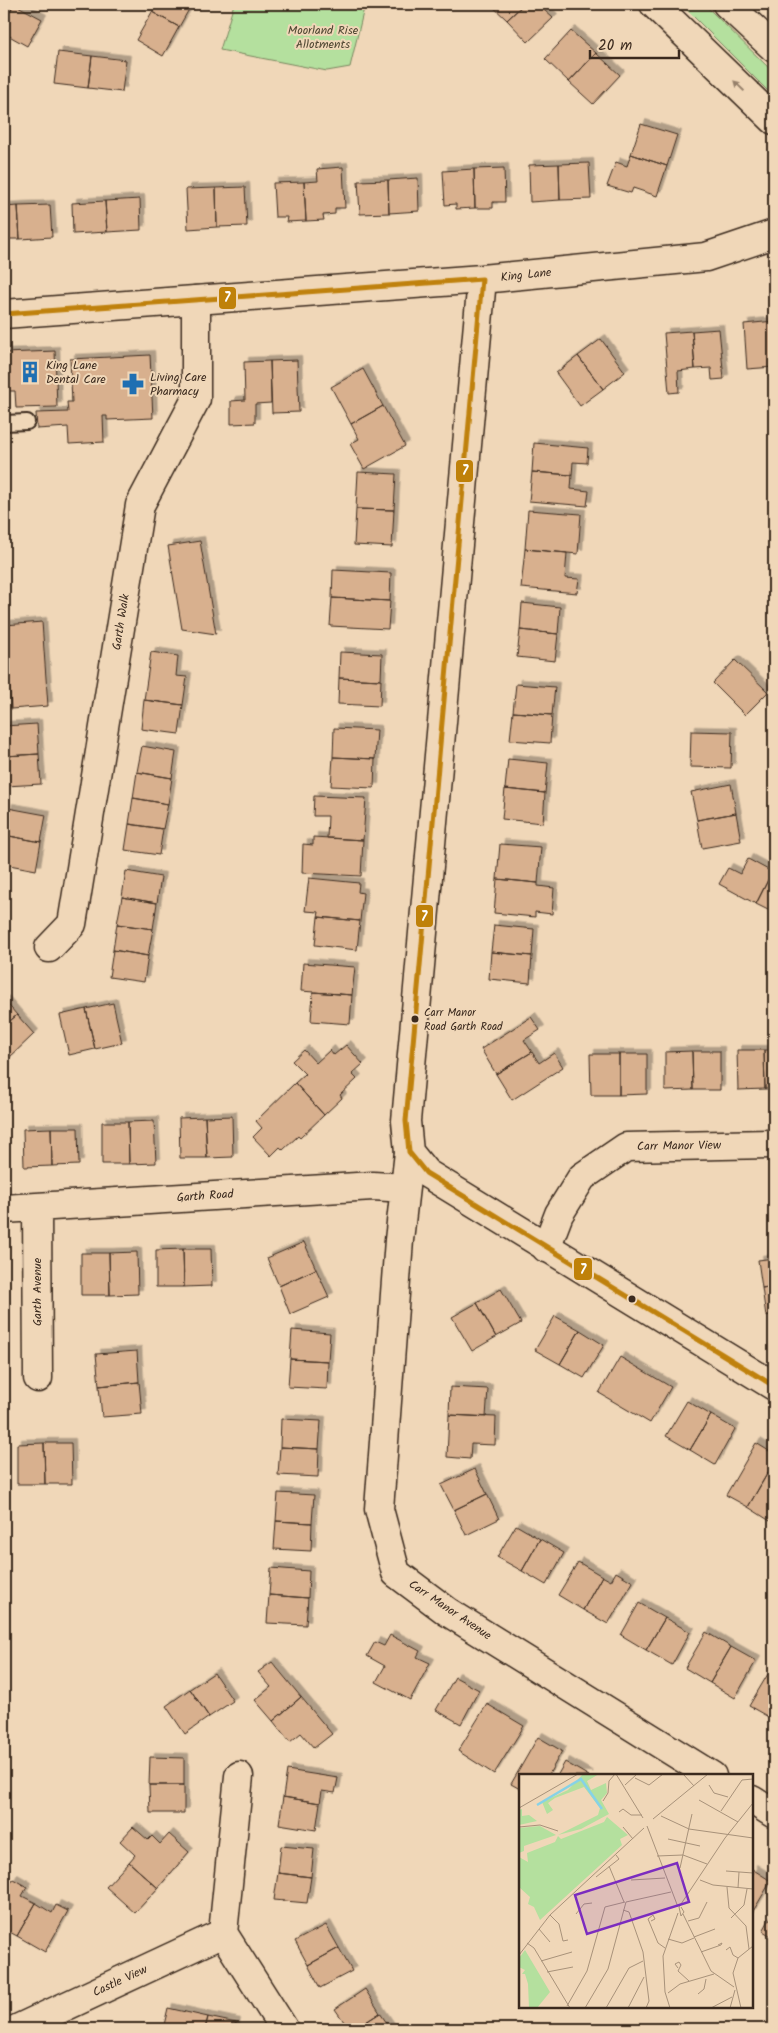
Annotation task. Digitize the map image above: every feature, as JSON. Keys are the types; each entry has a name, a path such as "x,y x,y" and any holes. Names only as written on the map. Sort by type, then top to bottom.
{"main road":[{"path":"654,4 774,120"},
{"path":"727,4 774,48"},
{"name":"King Lane","path":"4,314 482,279 706,256 774,234"},
{"name":"Carr Manor Avenue","path":"482,279 406,1121 409,1152 399,1240 379,1509 396,1573 448,1612 709,1774"},
{"name":"Garth Walk","path":"50,948 72,924 140,505 196,399 196,300"},
{"name":"Carr Manor View","path":"546,1248 559,1214 582,1177 626,1148 774,1144"},
{"path":"409,1152 426,1173 774,1386"},
{"name":"Garth Road","path":"4,1209 374,1186 406,1188"},
{"name":"Garth Avenue","path":"37,1207 38,1378"},
{"path":"239,1776 223,1933 284,2029"},
{"path":"753,1801 774,1814"},
{"name":"Castle View","path":"17,2029 223,1933"}],"lane":[{"path":"4,423 27,422"}],"green space":[{"name":"Moorland Rise Allotments","path":"234,4 365,4 350,67 327,71 220,50"},
{"path":"681,4 704,4 774,73 774,97"}],"building":[{"path":"4,4 14,4 4,23"},
{"path":"14,4 42,19 27,46 4,33 4,23"},
{"path":"157,4 192,4 179,27 152,12"},
{"path":"490,4 524,4 507,20"},
{"path":"524,4 546,4 548,6 544,10 553,18 528,42 507,20"},
{"path":"152,12 179,27 163,56 136,40"},
{"path":"571,31 596,53 569,82 545,59"},
{"path":"58,52 92,56 88,88 54,84"},
{"path":"596,53 620,75 593,104 569,82"},
{"path":"92,56 126,60 122,92 88,88"},
{"path":"641,124 677,135 667,166 631,154"},
{"path":"631,154 667,166 657,196 633,188 631,193 607,186 616,162 627,166"},
{"path":"589,163 591,199 560,200 559,164"},
{"path":"559,164 560,200 530,202 529,165"},
{"path":"343,167 345,208 335,208 335,214 323,215 324,220 306,221 304,182 318,181 317,169"},
{"path":"504,168 505,202 493,202 493,208 475,208 474,169"},
{"path":"474,169 475,208 456,209 456,204 445,205 443,171"},
{"path":"418,178 419,211 389,213 388,180"},
{"path":"388,180 389,213 360,214 358,181"},
{"path":"304,182 306,221 286,222 287,217 275,217 273,183"},
{"path":"245,187 247,226 217,227 216,188"},
{"path":"216,188 217,227 188,229 186,189"},
{"path":"140,199 141,230 107,232 105,201"},
{"path":"105,201 107,232 73,234 72,203"},
{"path":"50,205 52,237 20,239 18,206"},
{"path":"18,206 20,239 4,239 4,207"},
{"path":"774,321 774,367 747,369 744,324"},
{"path":"719,329 724,379 712,380 711,368 695,369 692,331"},
{"path":"692,331 695,369 678,371 679,392 669,393 664,333"},
{"path":"601,339 625,372 603,389 578,356"},
{"name":"King Lane Dental Care","path":"55,351 57,407 16,408 15,391 4,391 4,353"},
{"path":"150,355 153,418 107,420 107,416 103,416 104,442 69,444 68,427 37,429 36,413 68,412 67,402 72,402 70,359"},
{"path":"578,356 603,389 580,406 556,373"},
{"path":"297,360 299,412 272,413 270,361"},
{"path":"270,361 271,403 255,404 255,423 231,424 231,401 245,400 244,362"},
{"path":"363,369 383,406 351,424 331,387"},
{"path":"383,406 405,446 364,469 350,444 359,439 351,424"},
{"path":"534,443 588,448 587,463 573,462 572,475 532,472"},
{"path":"358,472 396,474 394,510 356,509"},
{"path":"532,472 572,475 571,489 589,491 587,506 529,501"},
{"path":"356,509 394,510 392,547 354,545"},
{"path":"528,510 581,514 578,554 525,549"},
{"path":"200,541 216,634 182,629 168,546"},
{"path":"525,549 567,553 565,578 579,579 577,593 521,588"},
{"path":"333,570 391,573 390,601 332,598"},
{"path":"332,598 390,601 388,629 330,626"},
{"path":"522,603 560,607 558,634 520,630"},
{"path":"42,622 48,706 11,709 5,625"},
{"path":"520,630 558,634 555,661 517,657"},
{"path":"151,652 178,656 176,676 187,677 183,705 144,700"},
{"path":"340,652 382,654 381,680 339,678"},
{"path":"735,660 768,692 745,715 713,683"},
{"path":"339,678 381,680 380,706 338,704"},
{"path":"516,684 555,687 552,715 513,712"},
{"path":"144,700 183,705 179,734 141,729"},
{"path":"513,712 552,715 550,743 510,740"},
{"path":"37,724 39,754 5,756 4,726"},
{"path":"334,728 377,730 375,759 333,757"},
{"path":"691,731 732,732 731,768 690,767"},
{"path":"142,746 176,752 172,778 137,772"},
{"path":"39,754 41,784 6,786 5,756"},
{"path":"333,757 375,759 374,788 331,786"},
{"path":"508,759 548,763 545,793 505,789"},
{"path":"137,772 172,778 168,804 133,798"},
{"path":"731,784 736,813 697,820 691,792"},
{"path":"505,789 545,793 543,823 502,819"},
{"path":"314,796 366,798 363,840 327,838 328,816 313,816"},
{"path":"133,798 168,804 163,829 129,824"},
{"path":"8,808 46,815 41,842 4,835"},
{"path":"736,813 741,841 702,848 697,820"},
{"path":"129,824 163,829 159,855 125,850"},
{"path":"4,835 41,842 36,870 4,864"},
{"path":"313,837 363,840 361,876 302,873 303,844 313,845"},
{"path":"500,844 541,847 538,883 497,879"},
{"path":"748,859 772,872 756,904 719,884 728,868 740,874"},
{"path":"126,871 161,877 157,903 122,897"},
{"path":"772,872 774,873 774,913 756,904"},
{"path":"309,878 359,883 358,892 363,893 360,921 318,917 319,912 305,911"},
{"path":"497,879 538,883 538,886 554,888 552,914 535,912 535,917 494,913"},
{"path":"122,897 157,903 153,929 117,924"},
{"path":"318,917 360,921 357,950 315,945"},
{"path":"117,924 153,929 148,956 113,950"},
{"path":"494,925 534,929 532,956 491,952"},
{"path":"113,950 148,956 144,982 109,977"},
{"path":"491,952 532,956 530,983 489,979"},
{"path":"303,963 355,967 352,995 301,991"},
{"path":"313,992 352,995 350,1024 311,1021"},
{"path":"4,1000 17,1015 4,1026"},
{"path":"113,1003 122,1043 95,1049 86,1009"},
{"path":"86,1009 95,1049 69,1055 60,1015"},
{"path":"17,1015 34,1034 8,1059 4,1054 4,1026"},
{"path":"531,1017 540,1030 524,1040 532,1052 496,1074 481,1049"},
{"path":"346,1045 363,1064 352,1074 357,1079 340,1095 342,1098 324,1115 295,1083 305,1074 292,1061 304,1050 316,1063 330,1050 334,1055"},
{"path":"737,1050 764,1050 765,1089 738,1090"},
{"path":"764,1050 774,1050 774,1089 765,1089"},
{"path":"692,1051 693,1090 665,1091 665,1052"},
{"path":"692,1051 720,1051 720,1090 693,1090"},
{"path":"532,1052 539,1063 554,1053 563,1067 512,1100 496,1074"},
{"path":"590,1054 619,1054 619,1095 591,1095"},
{"path":"619,1054 647,1054 647,1094 619,1095"},
{"path":"295,1083 324,1115 300,1138 298,1136 283,1150 280,1147 271,1156 253,1137 262,1128 256,1121"},
{"path":"232,1116 233,1157 207,1158 205,1117"},
{"path":"205,1117 207,1158 180,1158 179,1118"},
{"path":"154,1121 156,1163 129,1164 128,1122"},
{"path":"102,1122 128,1122 129,1164 102,1164"},
{"path":"51,1128 78,1128 79,1165 52,1166"},
{"path":"51,1128 52,1166 24,1167 23,1129"},
{"path":"304,1242 316,1269 279,1286 267,1258"},
{"path":"183,1249 211,1249 212,1286 184,1287"},
{"path":"183,1249 184,1287 156,1287 156,1250"},
{"path":"137,1252 138,1294 110,1295 109,1253"},
{"path":"81,1253 109,1253 110,1295 81,1295"},
{"path":"774,1258 774,1286 762,1288 758,1260"},
{"path":"316,1269 329,1297 290,1314 279,1286"},
{"path":"774,1286 774,1314 766,1316 762,1288"},
{"path":"501,1289 521,1323 496,1337 477,1303"},
{"path":"477,1303 496,1337 472,1351 452,1317"},
{"path":"555,1316 580,1330 560,1364 535,1350"},
{"path":"292,1330 330,1333 328,1361 290,1359"},
{"path":"580,1330 604,1345 584,1378 560,1364"},
{"path":"137,1351 139,1382 99,1386 96,1354"},
{"path":"620,1357 671,1387 650,1423 599,1393"},
{"path":"290,1359 328,1361 327,1389 288,1387"},
{"path":"139,1382 142,1414 102,1417 99,1386"},
{"path":"450,1387 488,1389 486,1417 449,1415"},
{"path":"687,1401 711,1415 690,1450 666,1436"},
{"path":"449,1415 496,1417 495,1445 471,1444 470,1459 447,1457"},
{"path":"711,1415 735,1429 715,1465 690,1450"},
{"path":"281,1419 321,1421 319,1449 280,1447"},
{"path":"44,1443 71,1443 72,1484 45,1484"},
{"path":"44,1443 45,1484 17,1484 17,1444"},
{"path":"756,1443 774,1454 774,1462 748,1507 726,1495"},
{"path":"280,1447 319,1449 318,1477 278,1475"},
{"path":"774,1462 774,1513 770,1521 748,1507"},
{"path":"475,1469 487,1494 454,1510 441,1485"},
{"path":"278,1493 314,1495 312,1523 276,1521"},
{"path":"487,1494 499,1519 466,1535 454,1510"},
{"path":"276,1521 312,1523 311,1551 274,1549"},
{"path":"516,1525 540,1539 522,1571 497,1557"},
{"path":"540,1539 564,1553 546,1585 522,1571"},
{"path":"578,1562 602,1576 583,1610 558,1595"},
{"path":"271,1568 309,1571 308,1598 269,1595"},
{"path":"616,1572 633,1582 608,1624 583,1610 602,1576 611,1581"},
{"path":"269,1595 308,1598 306,1625 267,1623"},
{"path":"639,1603 665,1618 646,1650 621,1635"},
{"path":"665,1618 690,1632 672,1665 646,1650"},
{"path":"706,1632 731,1647 710,1683 685,1668"},
{"path":"390,1635 420,1651 417,1657 430,1663 410,1700 376,1682 385,1666 367,1656 375,1642 384,1646"},
{"path":"731,1647 756,1661 735,1698 710,1683"},
{"path":"272,1662 301,1697 273,1721 255,1700 271,1687 258,1672"},
{"path":"214,1673 233,1701 209,1717 190,1689"},
{"path":"768,1674 774,1678 774,1716 772,1719 749,1706"},
{"path":"455,1677 479,1690 461,1724 436,1710"},
{"path":"190,1689 209,1717 185,1734 166,1706"},
{"path":"301,1697 332,1734 314,1748 301,1733 290,1742 273,1721"},
{"path":"487,1704 524,1726 494,1774 458,1751"},
{"path":"538,1737 562,1751 549,1774 519,1774 519,1788 511,1784"},
{"path":"150,1757 184,1758 184,1785 149,1785"},
{"path":"565,1762 586,1774 558,1774"},
{"path":"287,1770 338,1778 335,1793 322,1791 320,1803 283,1797"},
{"path":"149,1785 184,1785 184,1813 150,1813"},
{"path":"283,1797 320,1803 316,1830 279,1824"},
{"path":"133,1827 148,1840 152,1836 160,1844 169,1834 189,1852 158,1888 129,1862 135,1855 120,1841"},
{"path":"281,1846 314,1849 311,1877 278,1873"},
{"path":"129,1862 158,1888 135,1913 106,1887"},
{"path":"753,1870 771,1881 753,1911"},
{"path":"278,1873 311,1877 307,1903 274,1900"},
{"path":"13,1879 27,1887 22,1896 36,1903 17,1936 4,1929 4,1895"},
{"path":"36,1903 52,1913 56,1905 68,1911 45,1952 17,1936"},
{"path":"774,1911 774,1938 763,1931"},
{"path":"326,1925 339,1948 308,1965 295,1941"},
{"path":"339,1948 352,1971 320,1988 308,1965"},
{"path":"365,1989 380,2013 355,2029 349,2029 335,2009"},
{"path":"168,2008 208,2017 205,2029 176,2029 164,2025"},
{"path":"380,2013 391,2029 355,2029"},
{"path":"208,2017 236,2023 235,2029 205,2029"}],"transit line":[{"name":"7","path":"4,314 482,279 406,1121 409,1152 426,1173 774,1386"}],"place":[{"name":"King Lane Dental Care","path":"30,372"},
{"name":"Living Care Pharmacy","path":"133,384"},
{"name":"Carr Manor Road Garth Road","path":"415,1019"}]}
